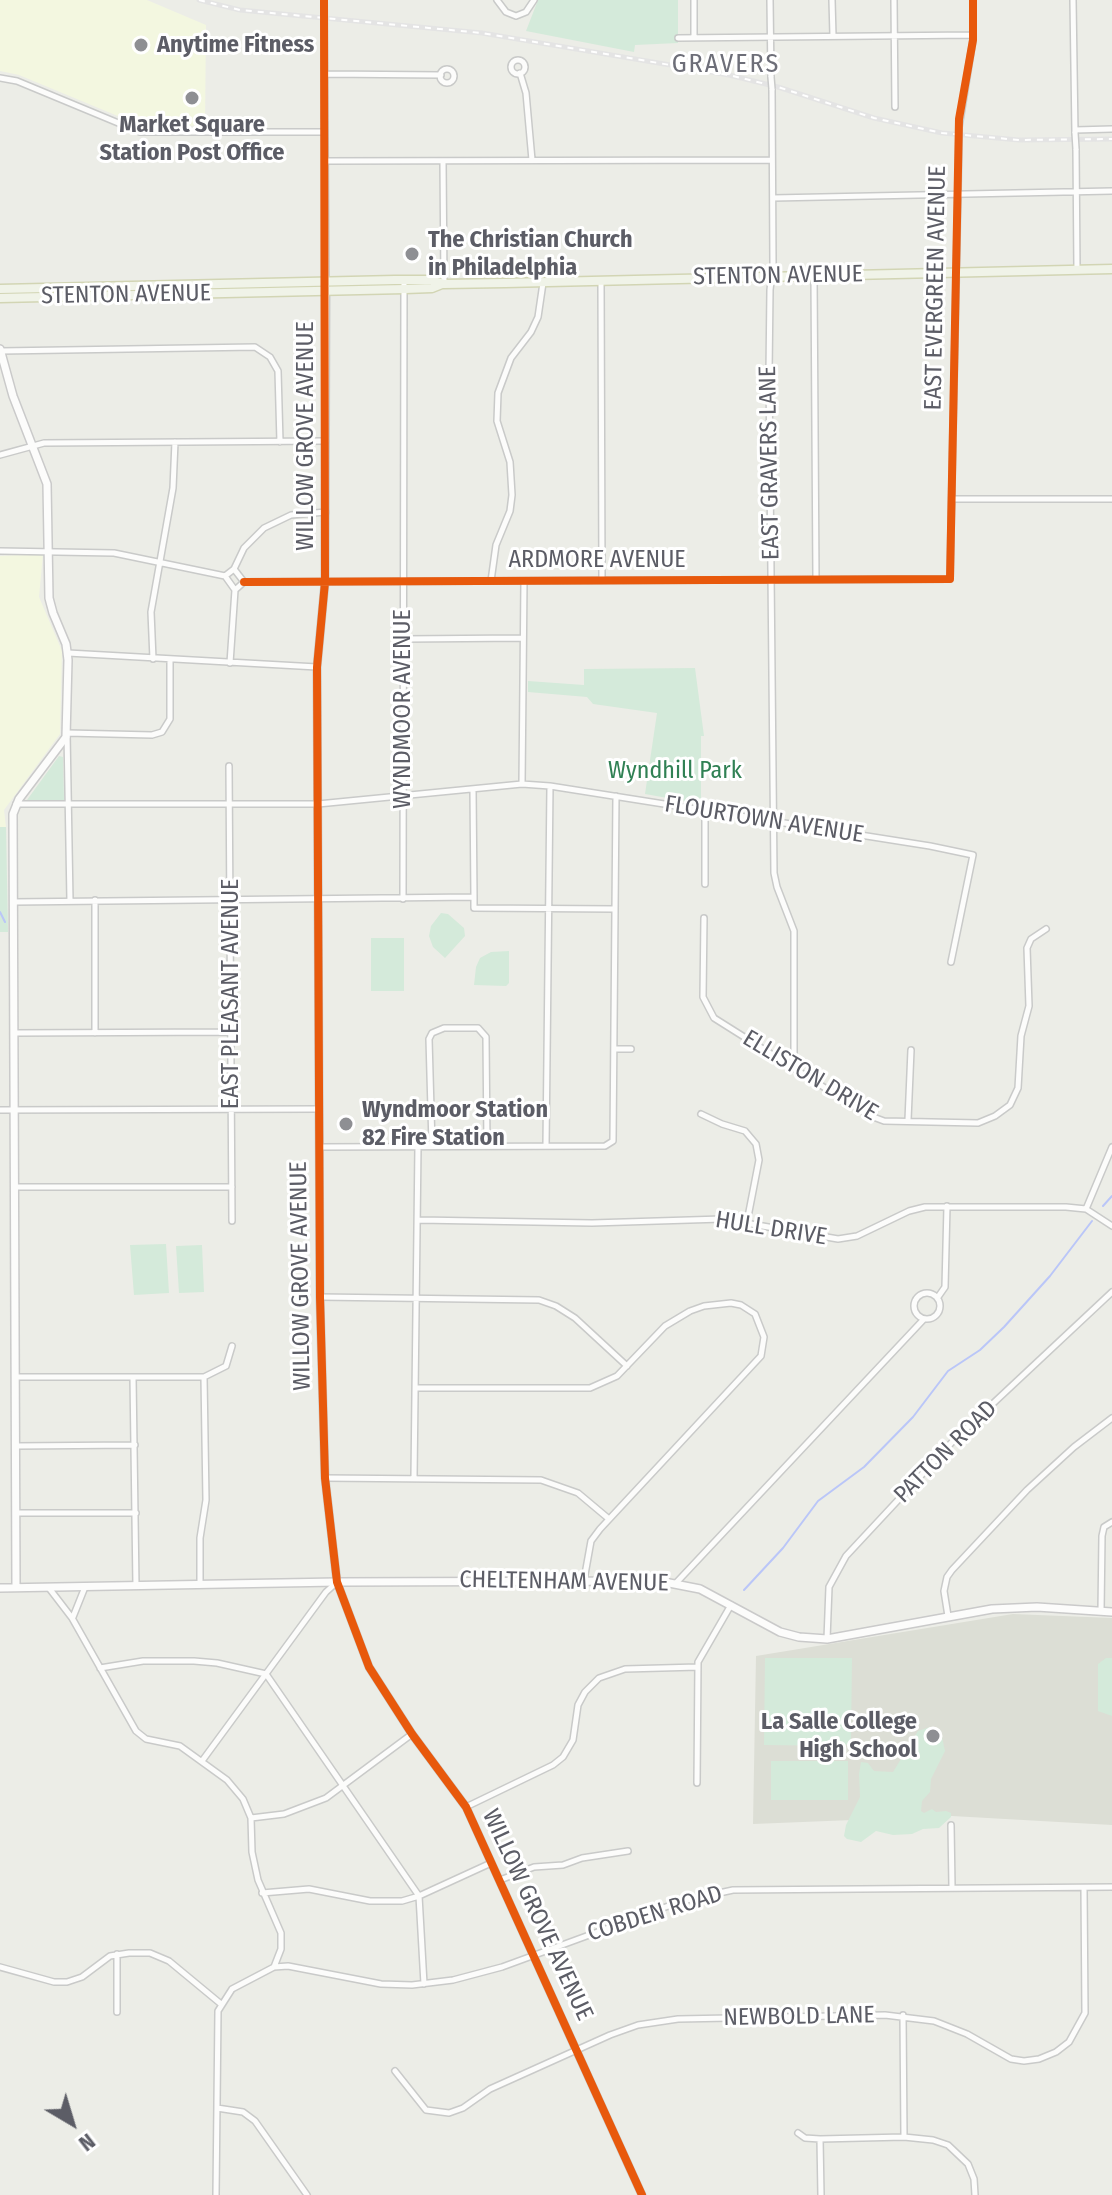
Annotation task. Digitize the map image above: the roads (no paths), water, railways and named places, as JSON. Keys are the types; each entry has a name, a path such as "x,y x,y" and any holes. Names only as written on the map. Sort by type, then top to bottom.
{"main road":[{"name":"STENTON AVENUE","path":"0,289 404,285 432,288 444,284 1112,269"},
{"name":"STENTON AVENUE","path":"0,298 326,286"},
{"path":"0,351 47,487 50,603 68,653 67,733 61,746 16,804 13,814 16,1587"},
{"name":"CHELTENHAM AVENUE","path":"0,1588 584,1580 676,1583 700,1589 780,1632 827,1639 1013,1607 1112,1612"}],"street":[{"path":"324,0 326,286"},
{"path":"497,0 506,12 516,16 526,12 534,0"},
{"path":"694,0 694,38"},
{"name":"EAST GRAVERS LANE","path":"770,0 773,822 775,881 794,931 794,1054 790,1066"},
{"path":"832,0 833,36"},
{"path":"894,0 895,107"},
{"name":"EAST EVERGREEN AVENUE","path":"950,579 959,127 973,35 973,0"},
{"path":"1073,0 1077,270"},
{"path":"678,38 973,35"},
{"path":"520,73 527,102 532,160"},
{"path":"325,74 441,75"},
{"path":"0,78 17,81 140,132 325,132"},
{"path":"1075,131 1112,129"},
{"path":"325,161 772,160"},
{"path":"443,161 444,284"},
{"path":"773,198 1112,191"},
{"path":"814,276 816,579"},
{"path":"601,280 602,580"},
{"path":"491,581 495,550 510,511 512,495 510,462 497,421 498,393 511,358 531,332 538,317 544,282"},
{"name":"WYNDMOOR AVENUE","path":"403,899 404,285"},
{"name":"WILLOW GROVE AVENUE","path":"326,286 325,582 317,667 320,1297 325,1478 337,1582 369,1667 412,1734 466,1807 642,2195"},
{"path":"0,351 255,347 270,357 278,371 280,442"},
{"path":"0,455 32,445 326,441"},
{"path":"153,659 151,612 173,488 175,442"},
{"path":"953,499 1112,499"},
{"path":"225,576 234,569 252,538 272,523 296,514 326,512"},
{"path":"0,551 114,553 225,576 235,590 230,663"},
{"path":"234,569 244,582 235,590"},
{"name":"ARDMORE AVENUE","path":"244,582 950,579"},
{"path":"522,784 524,581"},
{"path":"405,639 523,638"},
{"path":"68,653 317,667"},
{"path":"70,901 67,733 152,735 162,732 170,719 170,660"},
{"name":"EAST PLEASANT AVENUE","path":"229,766 232,1221"},
{"name":"FLOURTOWN AVENUE","path":"16,804 318,804 522,784 616,796 973,855 951,962"},
{"path":"546,1146 550,786"},
{"path":"473,789 474,908 615,909"},
{"path":"319,1147 605,1146 613,1141 616,796"},
{"path":"705,811 705,884"},
{"path":"13,902 474,897"},
{"path":"95,900 95,1033"},
{"name":"ELLISTON DRIVE","path":"704,918 703,992 707,1009 714,1018 868,1115 884,1121 978,1123 995,1116 1013,1101 1019,1081 1021,1036 1029,1006 1027,952 1031,939 1046,929"},
{"path":"432,1145 430,1036 440,1028 478,1028 486,1037 487,1146"},
{"path":"14,1033 231,1032"},
{"path":"615,1049 631,1049"},
{"path":"908,1120 911,1050"},
{"path":"0,1110 319,1109"},
{"path":"701,1114 745,1131 756,1144 759,1160 747,1222"},
{"path":"414,1477 418,1146"},
{"path":"1112,1147 1086,1209 1112,1226"},
{"path":"14,1187 232,1187"},
{"path":"938,1297 945,1287 947,1206"},
{"name":"HULL DRIVE","path":"419,1220 592,1223 703,1219 747,1222 818,1237 845,1239 909,1211 947,1206 1086,1209"},
{"path":"927,1292 938,1297 941,1306 938,1314 931,1319 924,1319 915,1310 915,1299 927,1292"},
{"name":"PATTON ROAD","path":"827,1639 829,1587 846,1556 954,1440 1112,1292"},
{"path":"320,1297 531,1299 548,1302 575,1318 627,1366"},
{"path":"416,1388 590,1388 613,1380 665,1326 682,1314 704,1306 731,1303 751,1311 761,1324 765,1342 761,1356 591,1541 584,1580"},
{"path":"676,1583 924,1319"},
{"path":"15,1377 204,1377 218,1373 226,1366 232,1346"},
{"path":"133,1377 136,1586"},
{"path":"200,1585 200,1538 206,1500 204,1377"},
{"path":"948,1616 944,1591 952,1570 1035,1481 1112,1418"},
{"path":"16,1446 135,1445"},
{"path":"325,1478 548,1481 578,1493 609,1519"},
{"path":"16,1513 136,1513"},
{"path":"1101,1611 1102,1536 1104,1527 1112,1522"},
{"path":"202,1761 326,1592 337,1582"},
{"path":"48,1587 72,1618 139,1735 180,1746 202,1761 239,1793 251,1818 252,1852 262,1893 281,1933 281,1949 274,1967 237,1984 221,2004 217,2019 216,2195"},
{"path":"72,1618 85,1587"},
{"path":"697,1783 699,1658 731,1605"},
{"path":"100,1668 143,1661 194,1661 266,1674 419,1896 424,1984"},
{"path":"466,1807 553,1765 563,1757 573,1740 578,1705 585,1692 599,1678 625,1669 698,1667"},
{"path":"251,1818 284,1814 305,1807 345,1786 412,1734"},
{"path":"951,1825 952,1887"},
{"path":"500,1880 534,1867 563,1865 582,1858 628,1851"},
{"path":"262,1893 309,1889 370,1901 402,1901 492,1863"},
{"name":"COBDEN ROAD","path":"274,1967 288,1966 381,1984 424,1984 486,1972 682,1901 716,1892 1112,1887"},
{"name":"NEWBOLD LANE","path":"395,2071 426,2110 449,2113 459,2110 490,2089 626,2029 664,2021 903,2015 952,2027 1015,2060 1039,2059 1060,2049 1076,2033 1085,2013 1084,1888"},
{"path":"0,1967 54,1982 67,1982 82,1977 117,1954 144,1953 163,1957 221,2004"},
{"path":"117,1954 117,2012"},
{"path":"903,2015 904,2137"},
{"path":"217,2108 243,2112 255,2121 307,2195"},
{"path":"798,2133 805,2138 820,2139 904,2137 948,2145 960,2154 972,2174 975,2195"},
{"path":"820,2139 821,2195"}],"waterway":[{"path":"0,912 5,922"},
{"path":"1103,1206 1112,1196"},
{"path":"744,1590 783,1548 818,1501 864,1467 913,1417 948,1371 980,1350 1004,1327 1050,1276 1092,1221"}],"railway":[{"path":"199,0 240,10 482,33 729,75 778,87 874,118 942,133 1019,140 1112,139"}],"place":[{"name":"Anytime Fitness","path":"141,45"},
{"name":"Market Square Station Post Office","path":"192,98"},
{"name":"The Christian Church in Philadelphia","path":"412,254"},
{"name":"Wyndmoor Station 82 Fire Station","path":"346,1124"},
{"name":"La Salle College High School","path":"933,1736"}],"district":[{"name":"GRAVERS","path":"726,65"}],"park label":[{"name":"Wyndhill Park","path":"675,771"}]}
